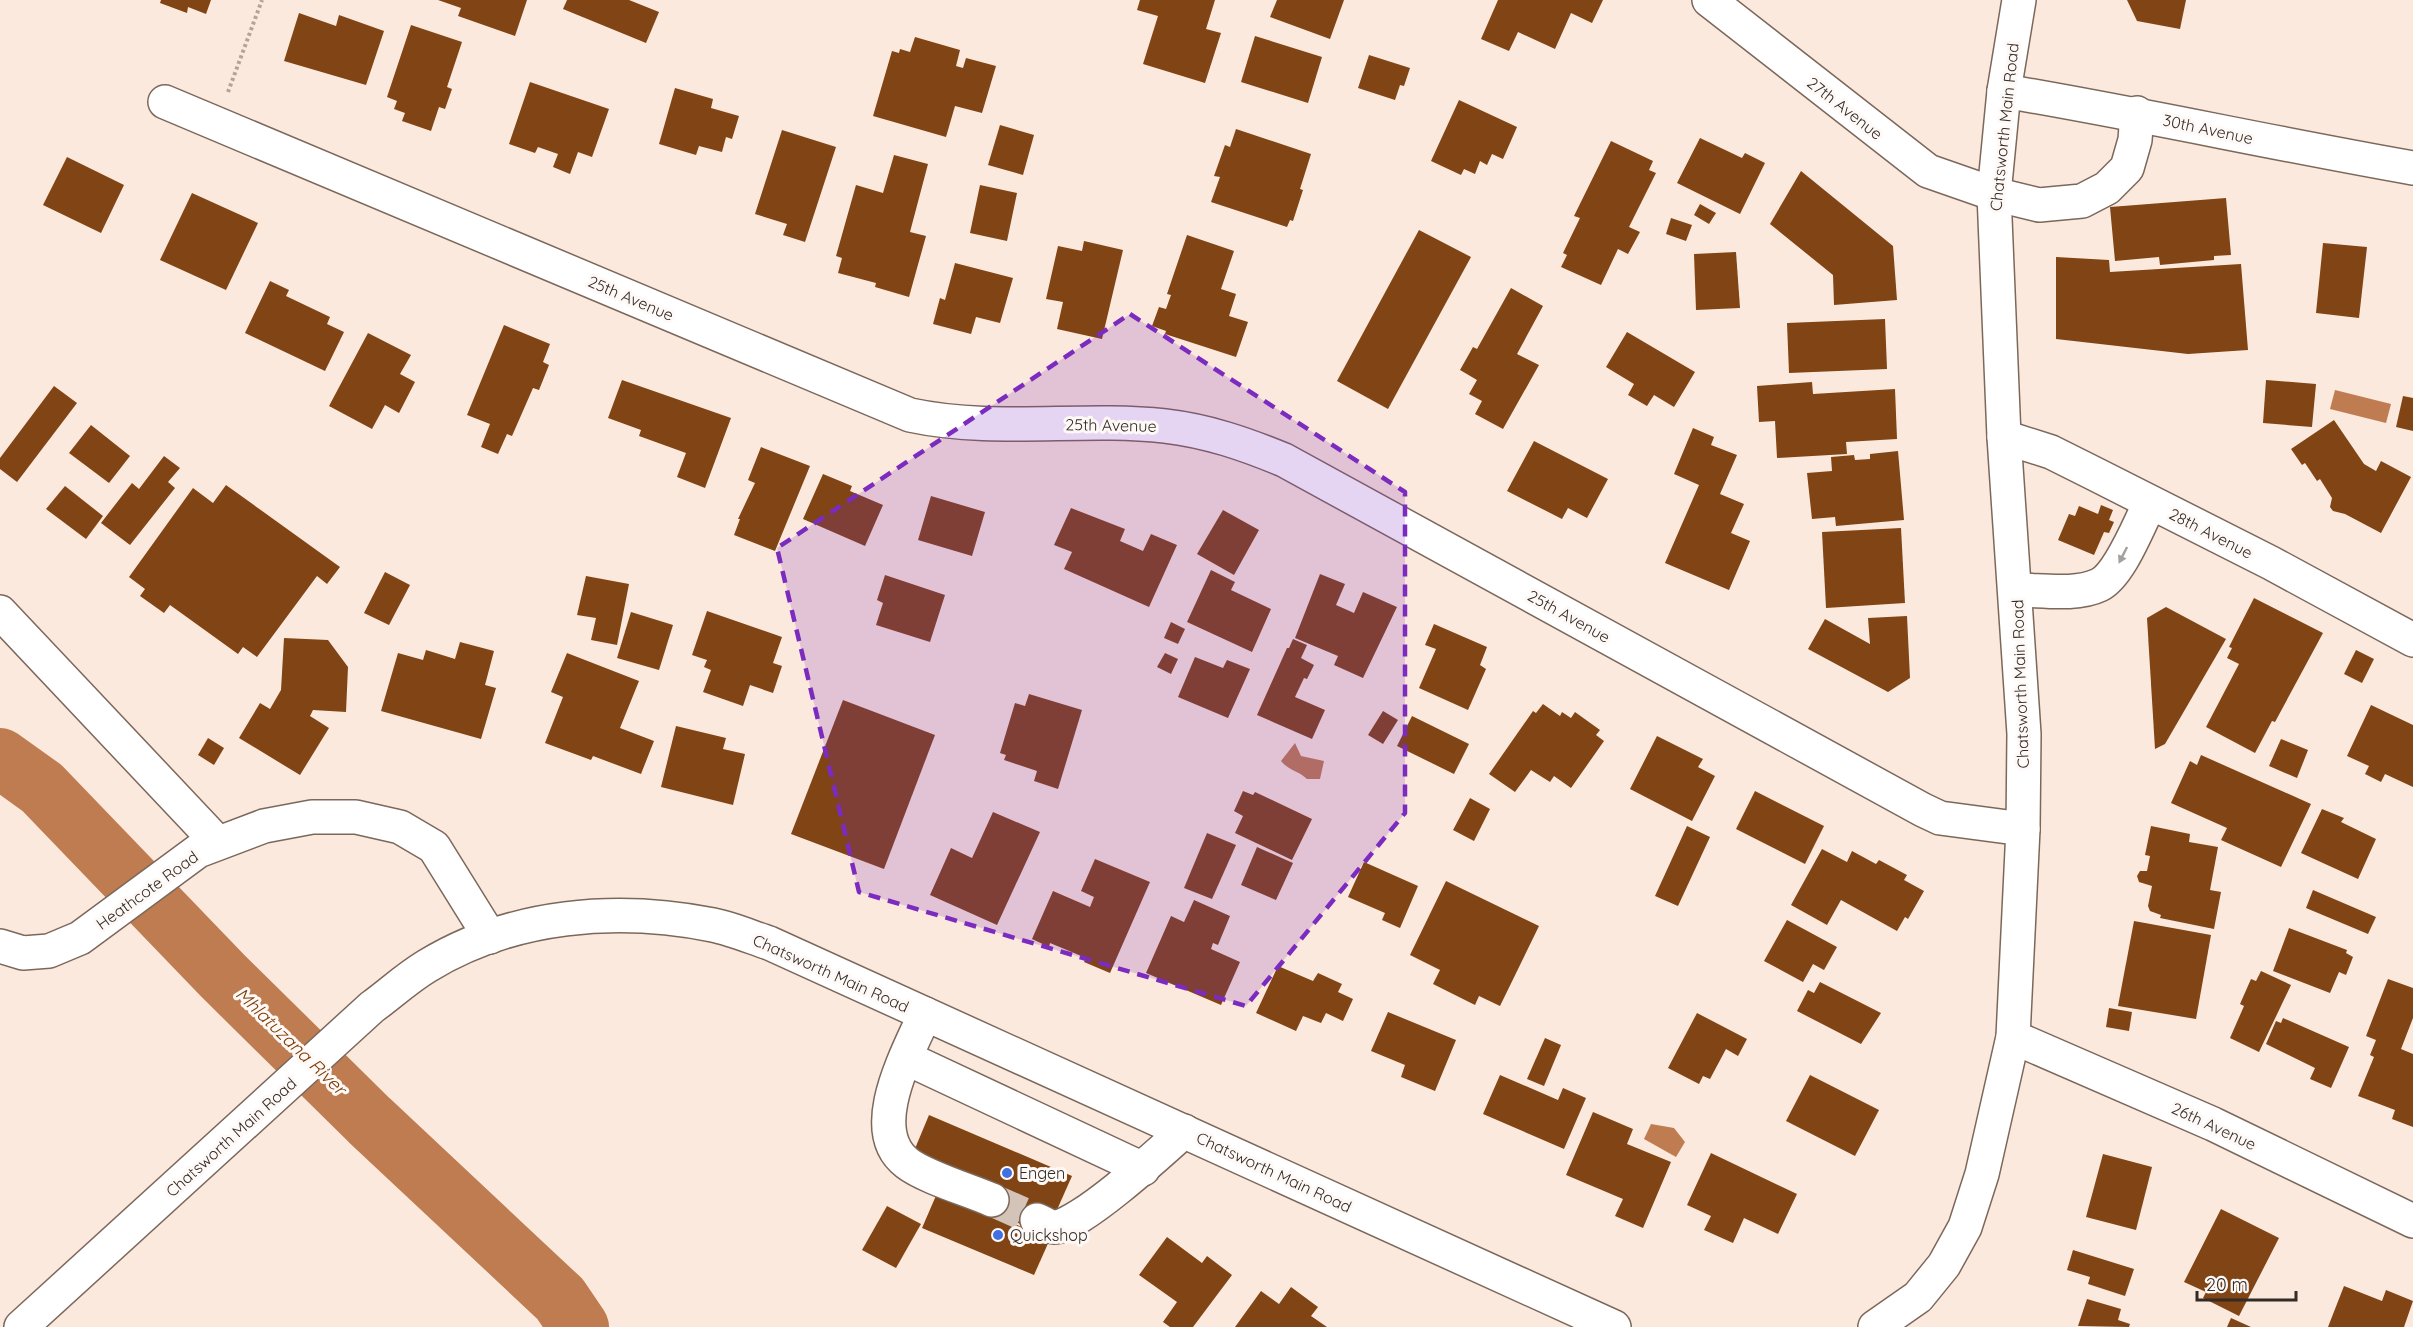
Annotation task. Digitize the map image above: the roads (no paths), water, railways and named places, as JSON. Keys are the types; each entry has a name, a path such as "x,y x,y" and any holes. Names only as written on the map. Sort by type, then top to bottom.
{"street":[{"name":"27th Avenue","path":"1709,0 1928,171 1994,194 2039,205 2082,201 2107,188 2127,168 2135,140 2137,113"},
{"name":"Chatsworth Main Road","path":"1875,1327 1918,1297 1944,1265 1965,1227 1982,1174 2013,1036 2023,829 2024,734 2004,437 1994,194 2004,92 2019,0"},
{"name":"30th Avenue","path":"2004,92 2137,113 2209,131 2413,168"},
{"name":"25th Avenue","path":"165,102 910,416 963,423 1164,426 1213,434 1242,443 1284,460 1923,810 1951,820 2023,829"},
{"name":"28th Avenue","path":"2004,437 2051,452 2271,563 2413,640"},
{"path":"2016,590 2083,589 2101,584 2114,572 2150,503"},
{"path":"0,612 207,847"},
{"name":"Heathcote Road","path":"0,946 23,953 49,951 80,938 207,847 264,826 312,817 356,817 400,827 434,847 490,937"},
{"name":"Chatsworth Main Road","path":"21,1327 372,1007 427,966 490,937 550,920 613,914 667,918 715,926 769,944 1614,1327"},
{"path":"925,1014 891,1099 890,1140 897,1154 909,1165 992,1200"},
{"name":"26th Avenue","path":"2013,1036 2213,1124 2413,1221"},
{"path":"906,1058 1143,1169"},
{"path":"1037,1220 1054,1227 1068,1223 1143,1169 1184,1131"}],"waterway":[{"name":"Mhlatuzana River","path":"0,758 42,788 223,976 369,1120 560,1299 579,1327"}],"tunnel":[{"path":"992,1200 1037,1220"}],"place":[{"name":"Engen","path":"1007,1173"},
{"name":"Quickshop","path":"998,1235"}]}
